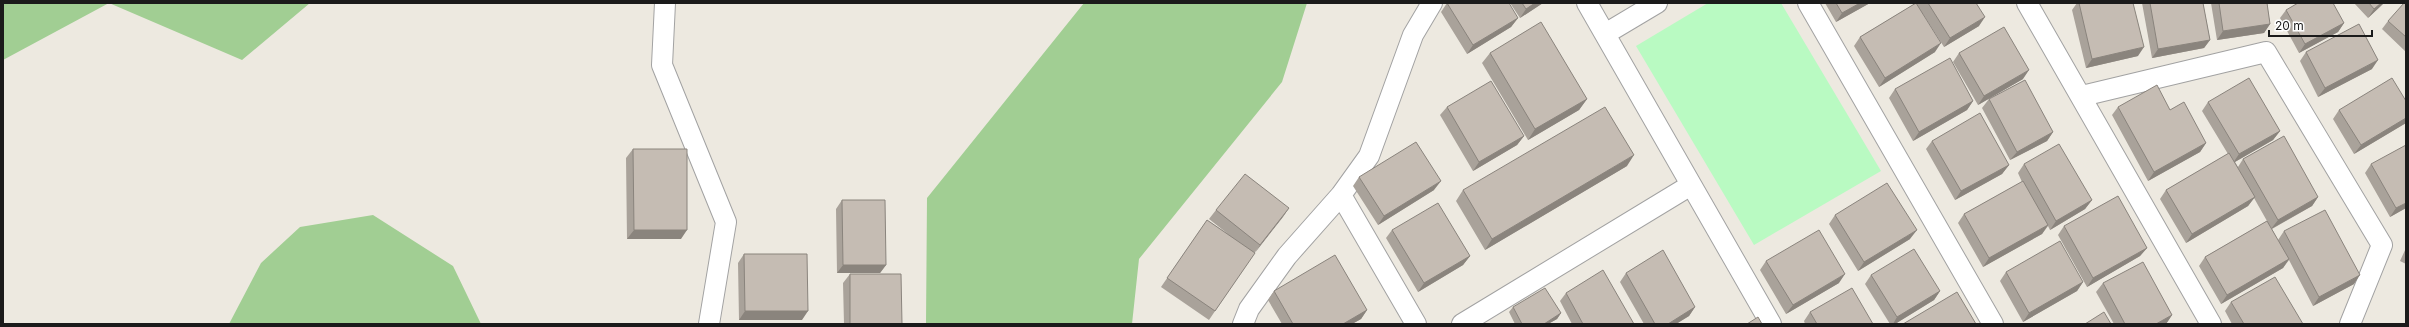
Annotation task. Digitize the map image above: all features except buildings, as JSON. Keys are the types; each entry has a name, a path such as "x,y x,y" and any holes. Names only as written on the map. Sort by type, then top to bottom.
{"lane":[{"path":"665,3 662,65 726,222 709,324"},
{"path":"1243,324 1249,309 1287,256 1341,195 1369,156 1413,35 1432,3"},
{"path":"1587,3 1771,324"},
{"path":"1605,34 1657,3"},
{"path":"1808,3 1993,324"},
{"path":"2027,3 2082,96 2211,324"},
{"path":"2082,96 2266,52 2382,245 2350,324"},
{"path":"1462,324 1691,185"},
{"path":"1341,195 1416,324"}],"green space":[{"path":"3,3 109,3 3,60"},
{"path":"109,3 310,3 242,60"},
{"path":"1084,3 1307,3 1282,82 1139,259 1132,324 926,324 927,198"},
{"path":"1708,3 1781,3 1881,171 1754,245 1636,46"},
{"path":"373,215 453,266 481,324 229,324 261,263 300,227"}]}
